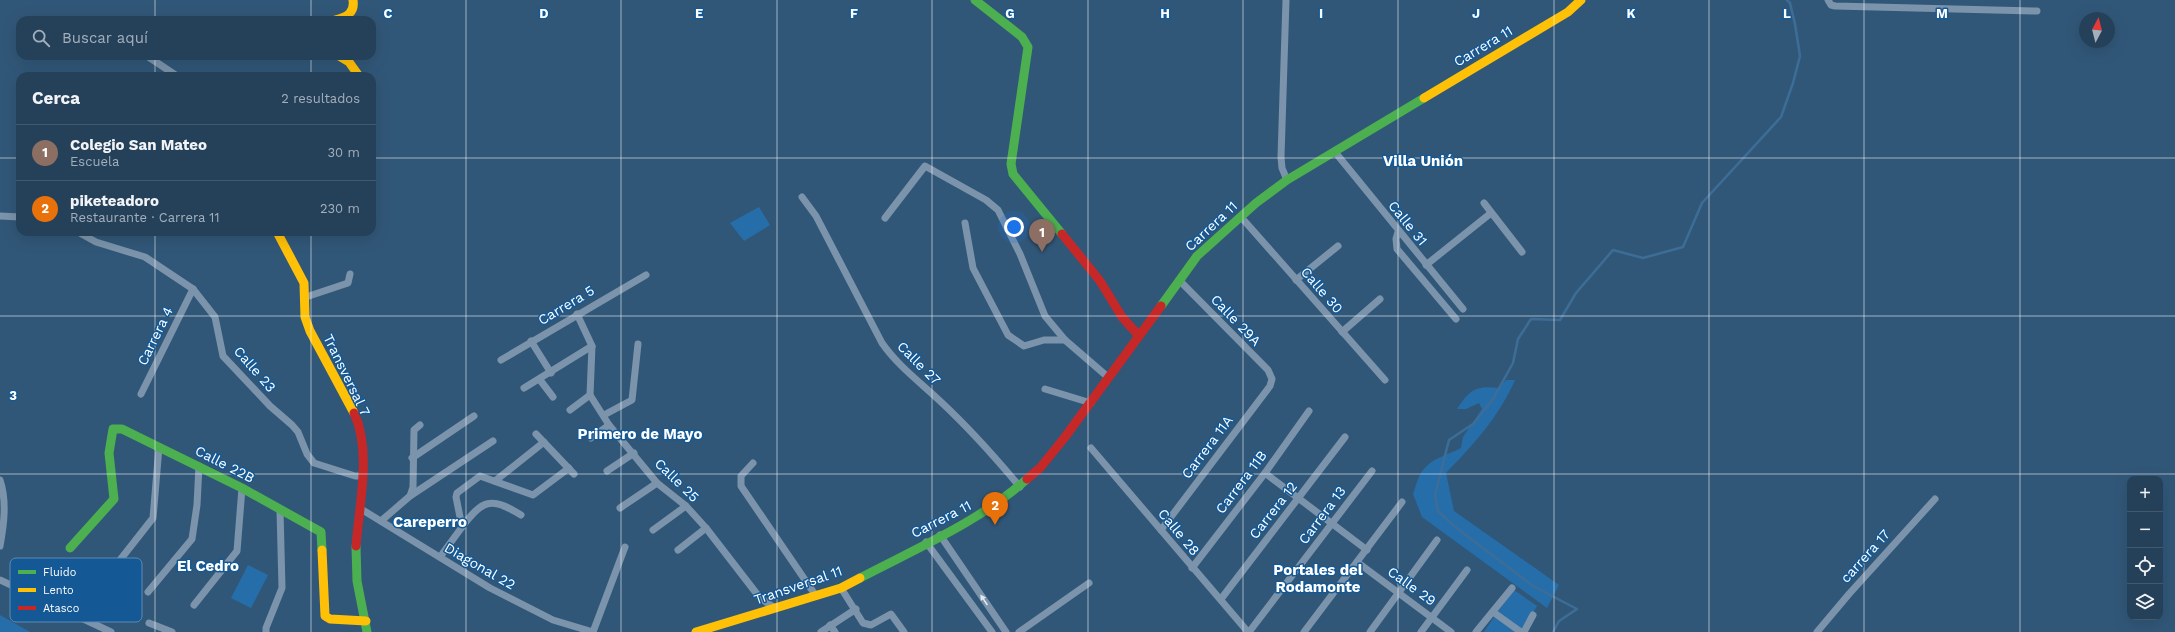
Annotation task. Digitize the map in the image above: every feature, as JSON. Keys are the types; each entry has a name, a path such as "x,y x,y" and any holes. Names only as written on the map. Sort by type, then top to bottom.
{"street":[{"path":"348,16 354,9 353,0"},
{"path":"976,0 1022,37 1028,47 1020,111 1011,164 1013,174 1100,281 1122,317 1139,336"},
{"path":"1286,0 1281,157 1282,168 1287,180"},
{"name":"Carrera 11","path":"905,553 978,516 1005,499 1040,468 1091,403 1197,256 1241,217 1287,180 1568,12 1581,0"},
{"path":"1828,0 1830,5 1835,6 2037,11"},
{"path":"153,60 171,72"},
{"path":"345,60 356,72"},
{"name":"Calle 31","path":"1335,152 1398,232 1463,309"},
{"path":"885,218 925,166 986,200 998,210 1007,226 1045,316 1065,340 1109,378"},
{"name":"Calle 27","path":"802,197 820,222 882,343 893,358 940,401 991,452 1020,487"},
{"path":"1484,203 1522,252"},
{"path":"1426,265 1491,213"},
{"path":"0,216 16,217"},
{"name":"Calle 30","path":"1241,217 1384,380"},
{"path":"965,223 973,268 1008,335 1024,346 1044,340 1065,340"},
{"path":"1398,232 1396,239 1398,250 1456,319"},
{"name":"Calle 23","path":"85,236 96,242 145,256 193,289 215,317 223,356 270,406 292,424 298,432 307,454 314,463 342,473 363,476"},
{"name":"Transversal 7","path":"279,236 301,275 306,297 305,317 310,331 354,415 360,439 363,476 361,509 356,545 357,574 367,632"},
{"path":"1296,280 1338,246"},
{"path":"306,297 348,283 350,274"},
{"name":"Carrera 5","path":"501,360 577,314 646,275"},
{"name":"Calle 29A","path":"1180,281 1268,370 1272,379"},
{"name":"Carrera 4","path":"141,394 193,289"},
{"path":"1342,332 1380,299"},
{"path":"570,410 590,395 592,346 577,314"},
{"path":"532,341 551,373"},
{"path":"604,415 632,400 638,344"},
{"path":"524,388 540,380 592,346"},
{"name":"Carrera 11A","path":"1161,530 1270,386 1272,379"},
{"path":"540,380 553,396"},
{"path":"1045,389 1091,403"},
{"name":"Calle 25","path":"590,395 609,425 634,453 657,483 686,506 706,528 760,598 775,608"},
{"name":"Carrera 11B","path":"1192,568 1265,473 1309,411"},
{"path":"412,458 474,416"},
{"path":"410,496 413,487 412,458 414,430 420,425"},
{"path":"592,438 609,425"},
{"name":"Calle 22B","path":"70,548 114,499 111,477 110,437 113,429 122,429 242,488 321,532 325,616 330,619 366,621"},
{"path":"536,434 574,474"},
{"name":"Carrera 12","path":"1221,599 1345,437"},
{"path":"381,521 410,496 493,441"},
{"path":"496,481 544,442"},
{"path":"122,558 153,518 159,447"},
{"name":"Calle 28","path":"1090,448 1248,632"},
{"path":"607,471 634,453"},
{"path":"753,463 741,476 740,486 816,596"},
{"path":"148,592 192,539 197,505 199,466"},
{"path":"462,527 456,497 457,493 480,476 532,495 569,468"},
{"name":"Carrera 13","path":"1248,632 1372,471"},
{"path":"1265,473 1332,522 1367,550"},
{"path":"0,480 4,492 4,522 0,546"},
{"path":"620,508 657,483"},
{"path":"194,605 237,551 242,488"},
{"name":"carrera 17","path":"1817,632 1849,594 1935,499"},
{"path":"1304,632 1402,502"},
{"path":"440,557 476,509 485,504 497,504 512,509 521,515"},
{"path":"653,530 686,506"},
{"name":"Diagonal 22","path":"361,509 490,588 553,620 593,632"},
{"path":"266,632 266,628 282,588 280,510"},
{"path":"678,550 706,528"},
{"path":"940,535 1006,632"},
{"path":"1370,632 1437,540"},
{"path":"926,542 992,632"},
{"path":"593,632 625,547"},
{"name":"Transversal 11","path":"701,631 841,588 905,553"},
{"name":"Calle 29","path":"1357,562 1451,632"},
{"path":"1421,632 1467,570"},
{"path":"0,580 10,585"},
{"path":"1019,632 1089,583"},
{"path":"841,588 866,625 891,614 904,632"},
{"path":"1476,632 1512,588"},
{"path":"821,632 856,609"},
{"path":"1492,612 1522,632 1533,615"},
{"path":"90,622 111,632"},
{"path":"149,623 172,632"},
{"path":"830,625 835,632"}],"shaded area":[{"path":"759,207 770,225 744,241 730,223"},
{"path":"1506,380 1515,380 1501,406 1476,441 1446,473 1454,511 1559,585 1547,608 1422,517 1413,494 1420,475 1431,462 1461,448 1463,437 1482,409 1479,403 1466,409 1457,409 1466,397 1474,390 1479,388 1499,388"},
{"path":"248,565 268,575 251,608 231,598"},
{"path":"1514,590 1537,606 1523,631 1496,613"},
{"path":"0,615 30,632 0,632"},
{"path":"1494,617 1516,632 1484,632"}],"waterway":[{"path":"1553,632 1559,621 1577,609 1533,586 1454,526 1438,511 1435,495 1449,440 1473,424 1493,399 1513,363 1518,339 1531,319 1560,320 1576,293 1613,250 1643,258 1683,247 1702,203 1781,117 1793,83 1800,56 1795,24 1790,3 1787,0"}],"traffic: fast":[{"path":"975,0 1022,37 1028,47 1011,164 1013,174 1062,234"},
{"path":"1161,306 1197,256 1256,203 1287,180 1424,98"},
{"path":"70,548 114,499 109,453 113,429 122,429 242,488 321,532 322,550"},
{"path":"860,578 968,521 989,508 1027,479"},
{"path":"356,546 357,581 367,632"}],"traffic: slow":[{"path":"346,16 353,8 353,0"},
{"path":"1424,98 1568,12 1581,0"},
{"path":"346,60 356,72"},
{"path":"279,236 304,283 305,317 310,331 354,413"},
{"path":"322,550 325,616 330,619 366,621"},
{"path":"696,632 841,588 860,578"}],"traffic: jam":[{"path":"1062,234 1100,281 1122,317 1139,336"},
{"path":"1027,479 1040,468 1065,437 1161,306"},
{"path":"354,413 359,428 363,461 363,478 356,546"}],"place":[{"name":"Colegio San Mateo","path":"1042,252"},
{"name":"piketeadoro","path":"995,525"}],"district":[{"name":"Villa Unión","path":"1423,161"},
{"name":"Primero de Mayo","path":"640,434"},
{"name":"Careperro","path":"430,522"},
{"name":"El Cedro","path":"208,566"},
{"name":"Portales del Rodamonte","path":"1318,578"}]}
